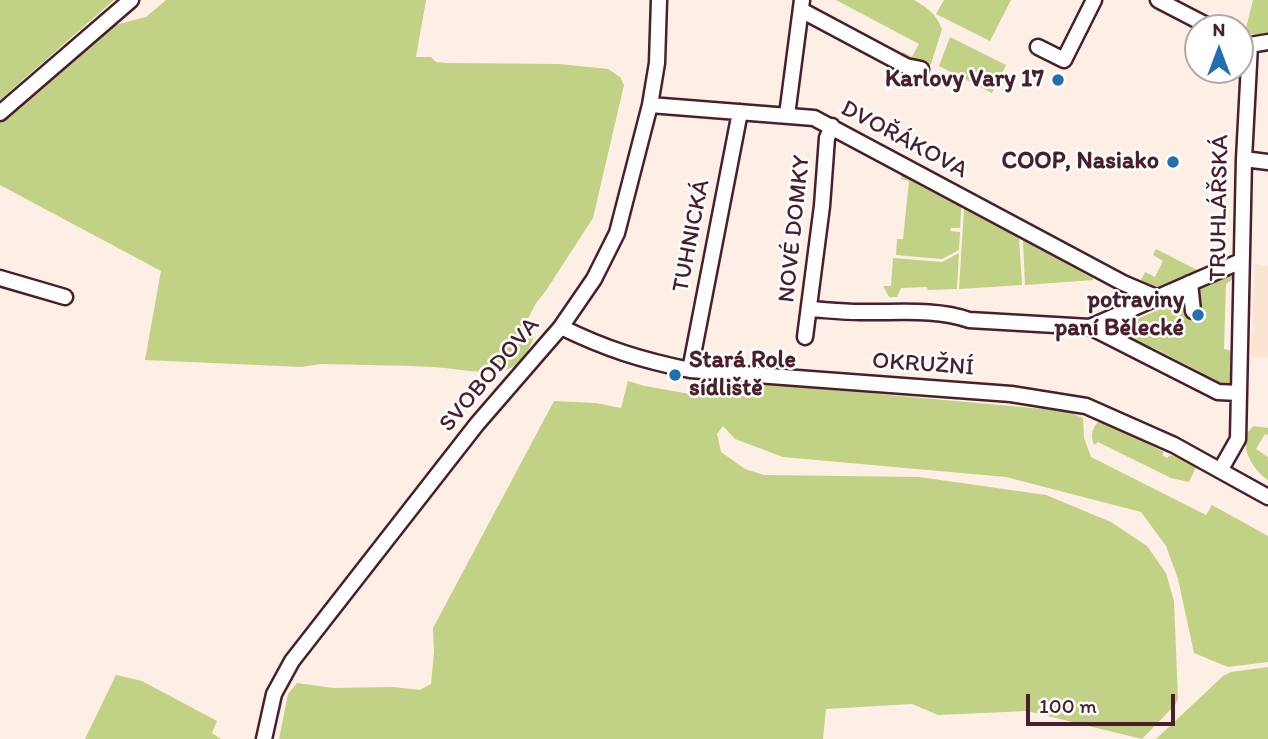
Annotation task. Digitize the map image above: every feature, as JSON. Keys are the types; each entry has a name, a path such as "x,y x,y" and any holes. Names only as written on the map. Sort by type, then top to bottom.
{"street":[{"path":"0,113 131,0"},
{"name":"SVOBODOVA","path":"264,739 274,694 292,661 477,424 561,327 594,279 617,233 650,105 657,63 659,0"},
{"path":"1038,47 1064,60 1094,0"},
{"path":"1158,0 1185,14"},
{"path":"787,115 802,5 906,66 921,69"},
{"name":"TRUHLÁŘSKÁ","path":"1221,469 1238,439 1245,84"},
{"name":"DVOŘÁKOVA","path":"650,105 814,118 1123,283 1156,297"},
{"name":"TUHNICKÁ","path":"690,370 740,112"},
{"name":"NOVÉ DOMKY","path":"805,337 822,206 827,138 832,126"},
{"path":"1244,159 1268,162"},
{"path":"1090,327 1241,261"},
{"path":"0,278 65,298"},
{"path":"1190,283 1193,311"},
{"name":"OKRUŽNÍ","path":"810,309 862,312 887,310 956,316 969,320 1090,327"},
{"path":"1114,317 1115,340"},
{"name":"OKRUŽNÍ","path":"561,327 602,347 690,370 1011,394 1086,406 1174,445 1268,497"},
{"path":"1090,327 1218,392 1239,393"}],"shaded area":[{"path":"1255,264 1268,266 1268,357 1251,357"}],"green space":[{"path":"0,0 114,0 0,100"},
{"path":"166,0 426,0 416,57 431,57 436,62 446,63 559,64 608,69 620,77 624,85 593,218 525,324 534,336 528,351 517,364 500,371 482,372 405,366 320,364 302,367 145,360 161,271 0,185 0,120 111,26 146,17"},
{"path":"836,0 914,0 923,6 934,15 942,29 931,64 926,66 899,59 903,52 912,57 919,44"},
{"path":"944,0 1011,0 990,41 936,14"},
{"path":"1253,0 1268,0 1268,35 1254,35 1254,14 1250,14"},
{"path":"950,37 1006,65 992,93 939,66"},
{"path":"902,172 915,173 908,179 951,202 958,197 962,198 960,228 951,228 950,231 960,232 959,250 942,259 896,255 897,239 903,239 909,181 901,179"},
{"path":"964,209 1019,238 1022,285 959,289"},
{"path":"1023,240 1055,257 1063,252 1067,254 1060,260 1093,280 1025,285"},
{"path":"1156,249 1201,272 1161,289 1141,280 1145,272 1155,277 1163,261 1153,255"},
{"path":"959,253 957,289 901,288 897,297 889,297 883,286 891,286 893,258 942,262"},
{"path":"1230,270 1234,272 1234,278 1226,284 1224,349 1233,355 1232,383 1229,385 1203,382 1200,372 1152,347 1146,351 1118,334 1118,321 1126,315 1130,322 1177,302 1174,294"},
{"path":"628,381 695,395 726,396 739,387 768,384 1066,411 1083,418 1084,438 1091,457 1206,515 1212,505 1268,536 1268,662 1228,667 1194,653 1178,579 1166,546 1141,512 1006,477 783,457 735,439 723,426 717,434 721,452 745,469 764,475 919,477 1046,495 1111,522 1147,546 1166,573 1174,601 1178,699 1175,705 1142,739 1027,711 938,715 912,704 826,709 823,739 279,739 288,694 297,683 333,688 393,687 420,690 431,684 433,628 554,401 596,403 621,408"},
{"path":"1101,420 1164,452 1162,455 1167,458 1170,455 1197,465 1189,482 1171,478 1098,442 1094,445 1093,431"},
{"path":"1254,426 1268,428 1268,435 1265,434 1256,449 1268,457 1268,480 1256,469 1247,454 1246,438"},
{"path":"1268,667 1268,739 1156,739 1223,676 1231,672"},
{"path":"116,675 142,681 217,721 212,733 221,739 85,739"}],"place":[{"name":"Karlovy Vary 17","path":"1058,80"},
{"name":"COOP, Nasiako","path":"1173,162"},
{"name":"potraviny paní Bělecké","path":"1198,315"},
{"name":"Stará Role sídliště","path":"675,375"}]}
